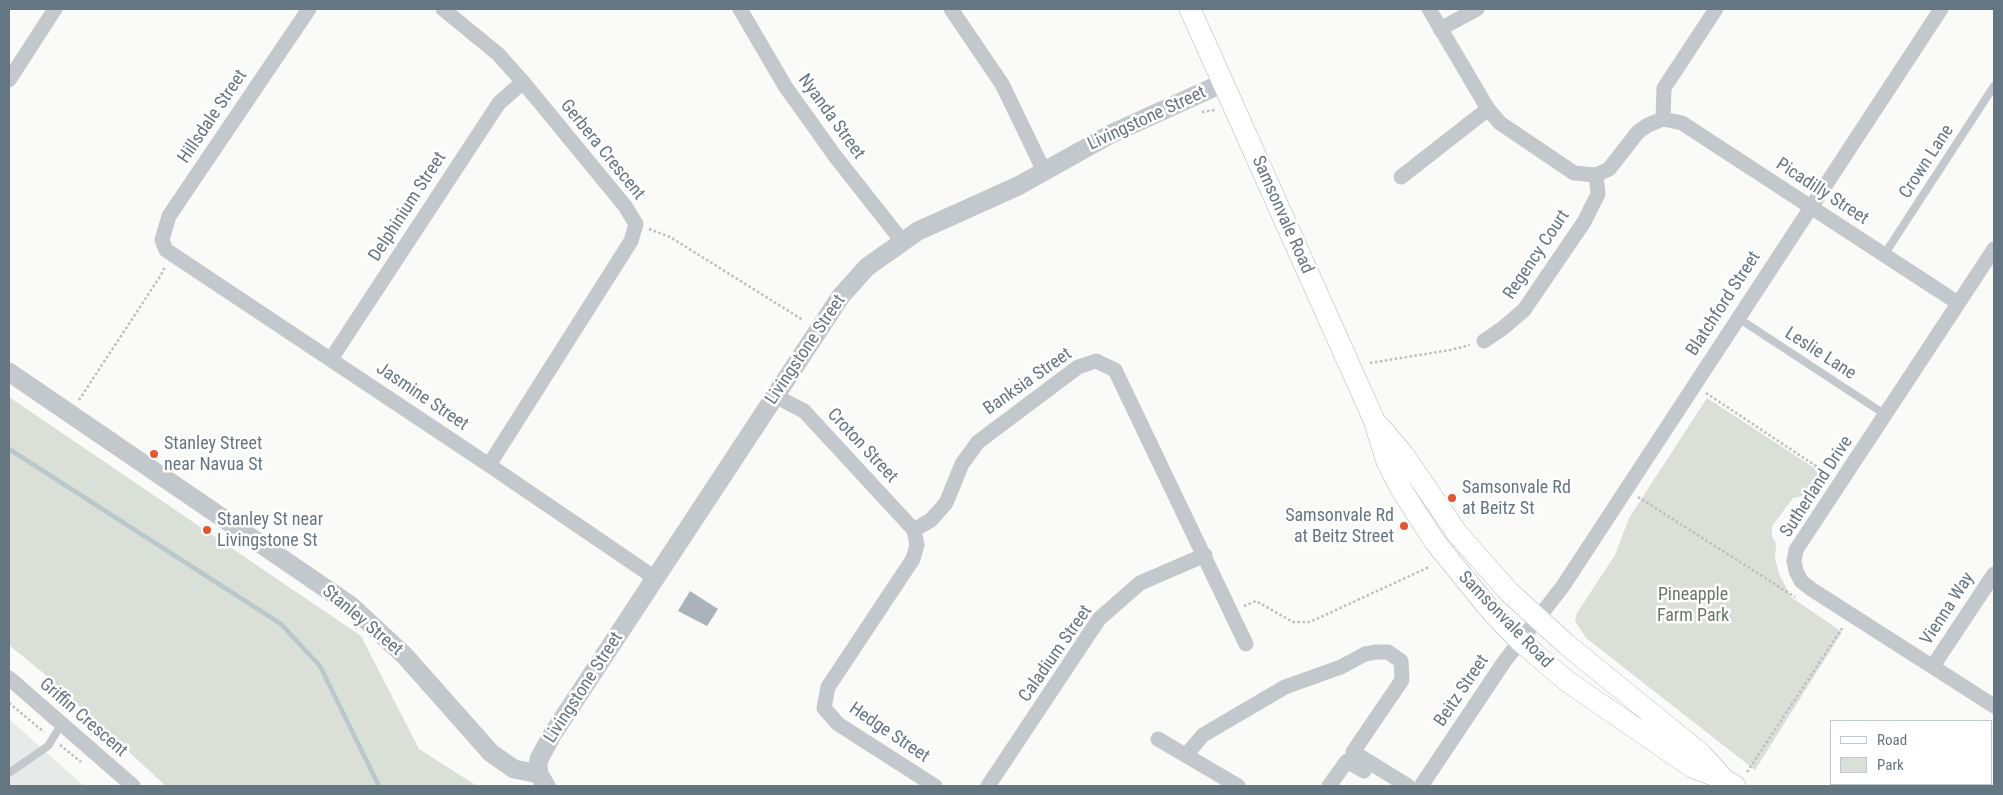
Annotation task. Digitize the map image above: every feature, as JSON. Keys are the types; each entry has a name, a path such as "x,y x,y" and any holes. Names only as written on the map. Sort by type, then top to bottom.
{"main road":[{"name":"Samsonvale Road","path":"1190,9 1374,420 1387,462 1420,521 1464,581 1520,641 1568,682 1692,767 1735,779"},
{"name":"Samsonvale Road","path":"1374,420 1403,454 1457,533 1494,575 1538,619 1701,754 1735,779"}],"street":[{"path":"9,80 55,9"},
{"name":"Hillsdale Street","path":"166,257 162,240 169,216 309,9"},
{"name":"Gerbera Crescent","path":"443,9 498,54 625,206 636,224 631,241 489,465"},
{"name":"Nyanda Street","path":"740,9 785,86 835,156 902,241"},
{"path":"951,9 1002,84 1044,171"},
{"path":"1429,9 1488,109 1515,134 1574,173 1596,175 1609,170 1638,132 1648,125 1663,119 1664,88 1716,9"},
{"path":"1440,30 1477,9"},
{"name":"Blatchford Street","path":"1538,619 1563,586 1941,9"},
{"name":"Delphinium Street","path":"331,359 499,103 523,82"},
{"name":"Livingstone Street","path":"542,780 539,758 544,748 841,296 866,267 902,241 1044,171 1111,134 1223,83"},
{"path":"1401,177 1488,109"},
{"name":"Picadilly Street","path":"1663,119 1682,123 1958,304"},
{"name":"Regency Court","path":"1484,341 1524,310 1584,222 1598,194 1596,175"},
{"name":"Sutherland Drive","path":"1994,249 1796,550 1796,571 1802,581 1811,589 1994,706"},
{"name":"Jasmine Street","path":"166,257 331,359 655,578"},
{"name":"Banksia Street","path":"914,530 931,520 946,503 962,464 978,442 1078,367 1096,361 1114,370 1246,644"},
{"name":"Stanley Street","path":"9,372 350,605 405,656 491,753 514,769 542,780"},
{"name":"Croton Street","path":"775,396 804,411 914,530"},
{"name":"Hedge Street","path":"914,530 917,545 913,559 828,687 824,708 838,724 934,786"},
{"name":"Caladium Street","path":"988,786 1099,620 1140,583 1205,556"},
{"name":"Vienna Way","path":"1933,666 1994,574"},
{"name":"Beitz Street","path":"1421,786 1520,641 1538,619"},
{"path":"1186,756 1203,734 1285,687 1341,667 1365,654 1388,652 1401,661 1402,680 1353,752 1408,786"},
{"name":"Griffin Crescent","path":"9,678 134,786"},
{"path":"1158,739 1238,786"},
{"path":"1330,786 1347,761 1388,786"}],"lane":[{"name":"Crown Lane","path":"1884,255 1994,86"},
{"name":"Leslie Lane","path":"1738,318 1886,415"},
{"path":"9,773 48,746 62,723"}],"path":[{"path":"636,224 670,237 803,320"},
{"path":"79,401 161,275 166,257"},
{"path":"1370,363 1450,350 1484,341"},
{"path":"1705,392 1828,474"},
{"path":"1638,497 1795,597"},
{"path":"1231,612 1256,602 1293,622 1310,622 1429,567"},
{"path":"1735,779 1843,627"}],"shaded area":[{"path":"9,719 84,786 9,786"}],"green space":[{"path":"9,397 361,636 419,749 477,786 166,786 42,672 9,645"},
{"name":"Pineapple Farm Park","path":"1707,398 1822,473 1808,495 1793,498 1772,526 1772,536 1776,544 1775,559 1779,574 1791,597 1842,632 1755,770 1586,638 1575,621 1577,613 1615,555 1629,518"}],"building":[{"path":"690,591 718,609 707,626 678,611"}],"waterway":[{"path":"9,449 281,624 320,666 379,786"}],"place":[{"name":"Stanley Street near Navua St","path":"154,454"},
{"name":"Samsonvale Rd at Beitz St","path":"1452,498"},
{"name":"Samsonvale Rd at Beitz Street","path":"1404,526"},
{"name":"Stanley St near Livingstone St","path":"207,530"}]}
